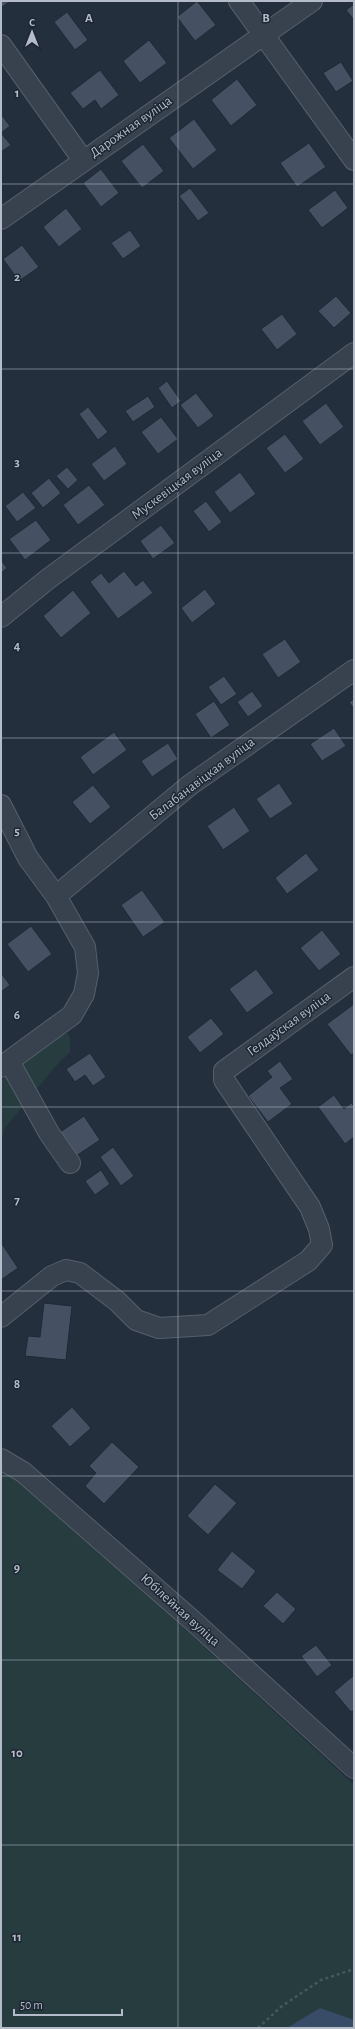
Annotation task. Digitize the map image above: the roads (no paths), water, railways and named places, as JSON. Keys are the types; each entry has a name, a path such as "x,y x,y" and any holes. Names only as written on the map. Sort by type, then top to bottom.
{"street":[{"path":"239,1 354,160"},
{"name":"Дарожная вуліца","path":"1,219 83,160 312,1"},
{"path":"1,45 83,160"},
{"name":"Мускевіцкая вуліца","path":"1,617 48,579 354,353"},
{"name":"Балабанавіцкая вуліца","path":"56,896 190,785 354,670"},
{"path":"3,817 28,858 56,896 85,947 88,973 84,994 72,1015 5,1064 70,1163"},
{"name":"Гелдаўская вуліца","path":"1,1317 52,1276 66,1270 80,1273 117,1301 136,1320 159,1328 208,1325 308,1261 322,1245 319,1229 310,1207 224,1080 224,1071 354,977"},
{"name":"Юбілейная вуліца","path":"1,1459 8,1461 29,1477 193,1621 354,1768"}],"water":[{"path":"320,2008 354,2020 354,2028 287,2028"}]}
